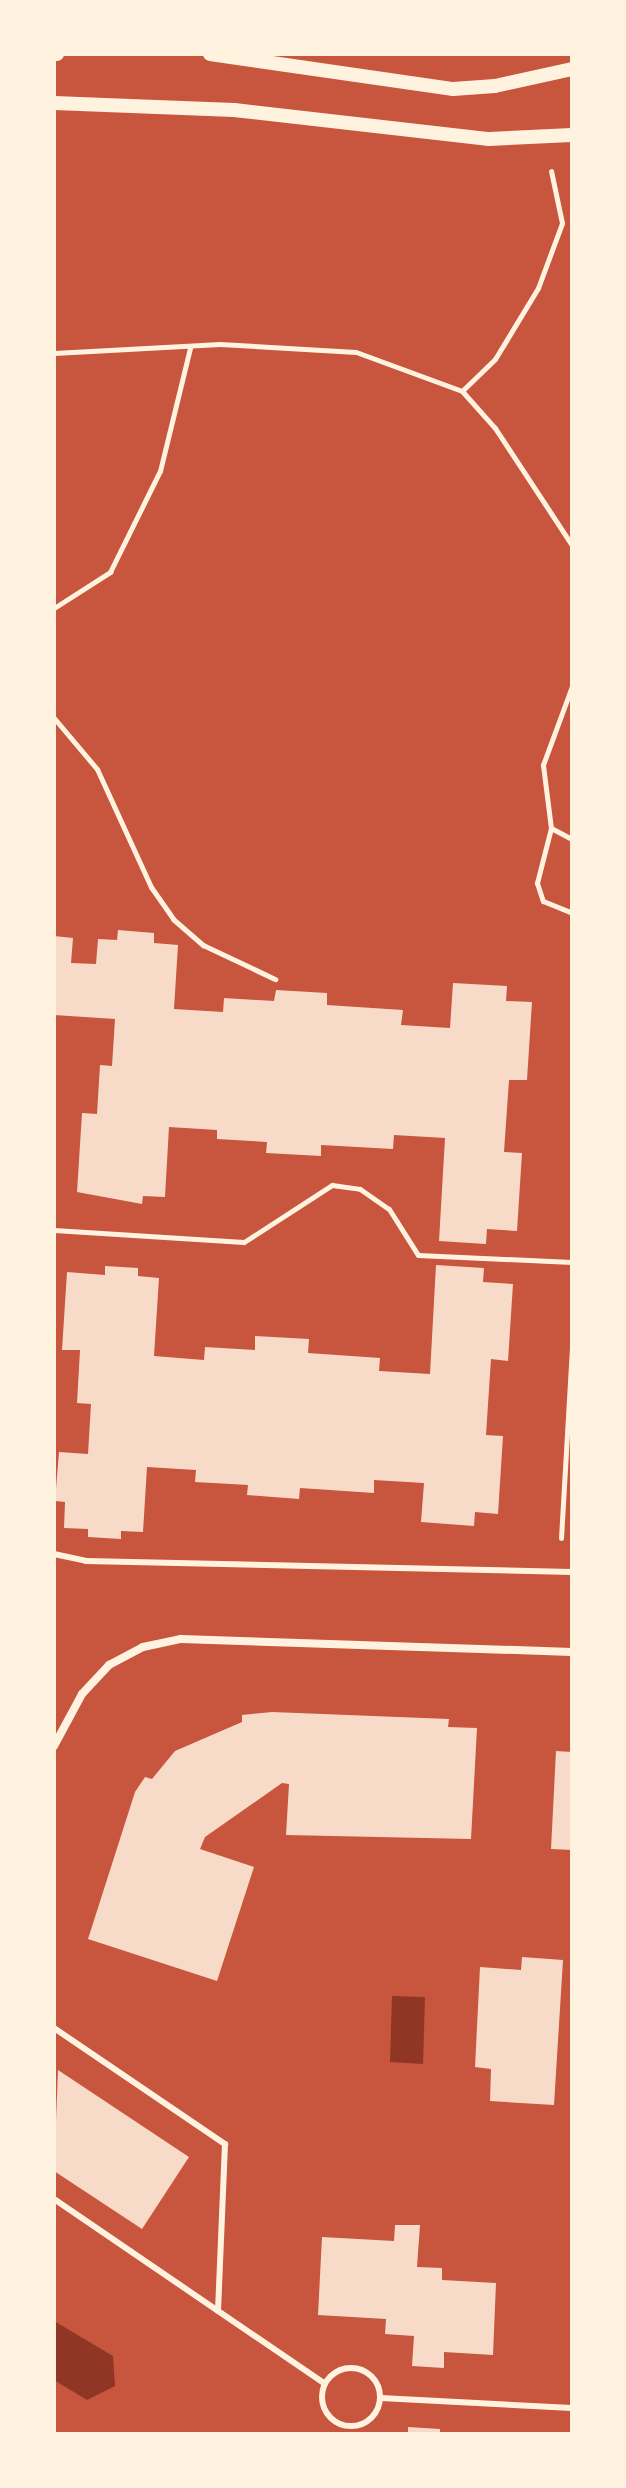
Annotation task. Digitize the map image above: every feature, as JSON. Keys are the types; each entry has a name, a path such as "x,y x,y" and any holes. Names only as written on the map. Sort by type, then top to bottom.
{"street":[{"path":"210,54 453,89 495,86 572,69"},
{"path":"54,103 150,103 473,138 549,140 572,135"},
{"path":"54,1746 82,1694 109,1665 143,1647 181,1639 572,1652"}],"lane":[{"path":"54,1554 86,1561 572,1572"},
{"path":"54,2028 225,2144 218,2311"},
{"path":"54,2199 325,2384"},
{"path":"352,2366 374,2376 381,2398 371,2420 349,2427 327,2417 319,2395 325,2384 330,2374 352,2366"},
{"path":"381,2398 572,2408"}],"path":[{"path":"462,391 495,359 538,288 562,223 549,140"},
{"path":"54,353 220,344 356,352 462,391 495,428 572,545"},
{"path":"54,608 110,572 160,471 190,348"},
{"path":"572,686 543,765 551,828 537,883 543,901 572,913"},
{"path":"54,718 97,769 151,887 173,919 203,945 275,979"},
{"path":"551,828 572,839"},
{"path":"54,1230 244,1242 332,1185 360,1189 389,1209 418,1255 572,1262"},
{"path":"559,1571 572,1346"}],"shaded area":[{"path":"392,1996 425,1997 423,2064 390,2062"},
{"path":"54,2321 113,2356 115,2386 87,2400 54,2380"}],"building":[{"path":"118,930 154,933 154,943 178,945 174,1009 223,1012 224,998 274,1001 276,990 327,993 327,1005 403,1010 401,1025 450,1028 453,983 507,986 506,1001 532,1002 527,1080 509,1080 504,1152 522,1153 517,1231 487,1229 486,1244 439,1241 445,1138 394,1135 393,1149 321,1145 321,1156 266,1153 267,1142 217,1139 217,1130 169,1127 165,1197 143,1196 142,1204 77,1192 82,1113 97,1114 100,1065 112,1066 115,1019 54,1015 54,936 73,938 71,963 96,964 98,939 117,940"},
{"path":"436,1265 484,1268 483,1282 513,1284 508,1361 491,1359 486,1435 503,1436 498,1514 475,1512 474,1526 421,1522 424,1483 374,1480 374,1493 300,1488 299,1499 247,1495 248,1485 195,1482 196,1470 147,1467 143,1532 121,1531 121,1539 88,1537 88,1529 64,1528 65,1502 55,1501 59,1452 88,1454 91,1404 77,1403 80,1350 62,1350 67,1272 105,1275 105,1266 138,1268 138,1276 159,1278 154,1356 204,1360 205,1347 255,1350 255,1336 309,1339 308,1353 380,1358 379,1371 430,1374"},
{"path":"272,1712 449,1719 448,1727 477,1728 471,1839 286,1835 289,1784 282,1783 205,1837 200,1849 254,1867 217,1981 88,1939 135,1792 145,1777 152,1779 175,1751 242,1722 242,1715"},
{"path":"556,1751 572,1752 572,1850 551,1849"},
{"path":"522,1957 563,1960 554,2105 490,2101 491,2069 475,2067 480,1967 521,1970"},
{"path":"58,2070 189,2157 142,2229 54,2171"},
{"path":"395,2225 420,2225 417,2267 442,2268 442,2280 496,2283 493,2355 444,2352 444,2368 412,2366 414,2336 385,2334 386,2319 318,2315 322,2237 394,2241"},
{"path":"408,2427 440,2429 440,2434 408,2434"}]}
